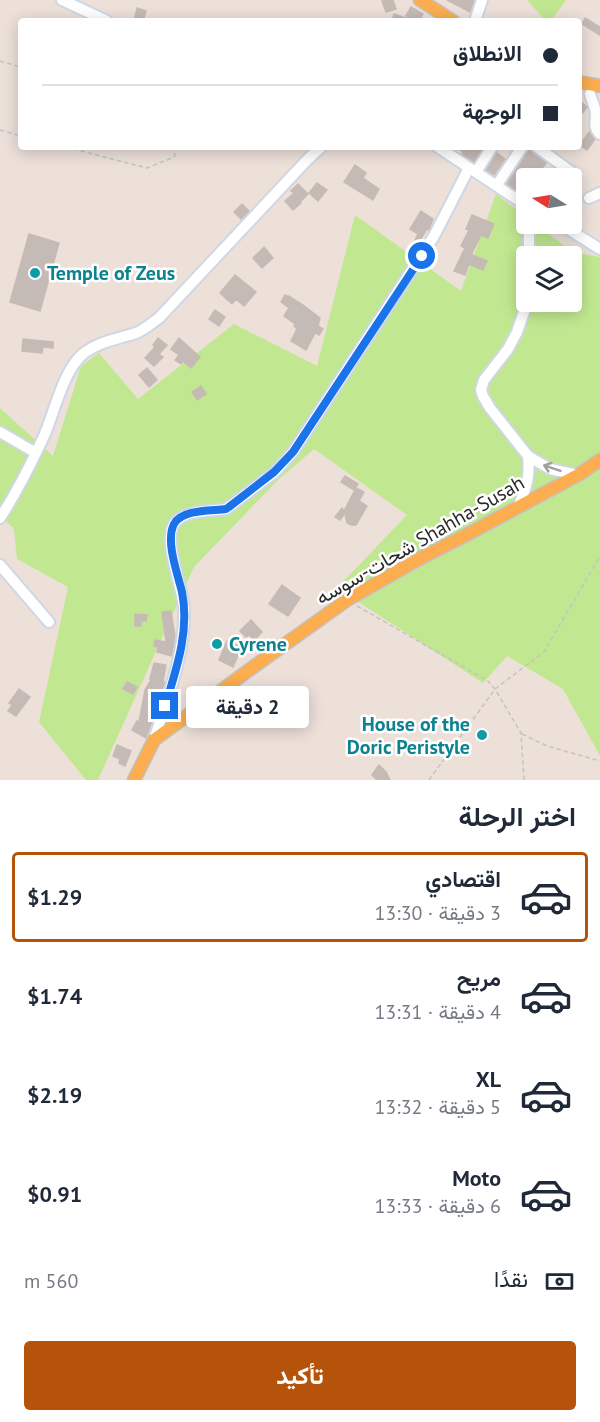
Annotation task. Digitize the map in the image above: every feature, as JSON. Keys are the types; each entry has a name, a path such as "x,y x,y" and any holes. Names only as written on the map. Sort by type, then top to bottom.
{"main road":[{"path":"420,0 448,18"},
{"path":"582,83 600,86"},
{"name":"شحات-سوسه Shahha-Susah","path":"134,780 154,740 347,600 578,475 600,460"}],"street":[{"path":"62,0 101,18"},
{"path":"476,18 482,0"},
{"path":"600,86 584,95 596,111 595,125 600,134"},
{"path":"0,518 36,453 73,364 83,354 98,345 137,333 159,318 318,150"},
{"path":"443,150 516,199"},
{"path":"154,740 184,635 184,607 171,539 173,525 185,514 226,509 283,465 329,399 428,246 459,190 490,150"},
{"path":"496,185 520,150"},
{"path":"541,150 566,168"},
{"path":"589,198 600,193"},
{"path":"578,234 599,246"},
{"path":"524,312 508,349 484,380 481,390 489,408 528,456 550,469 578,475"},
{"path":"0,432 36,453"},
{"path":"518,506 528,482 530,469 528,456"},
{"path":"0,565 49,622"}],"path":[{"path":"0,61 18,66"},
{"path":"0,130 18,135"},
{"path":"78,150 147,168 174,157 176,150"},
{"path":"429,780 495,689 544,652 600,556"},
{"path":"347,600 488,681 521,733 524,780"},
{"path":"521,733 547,746 600,761"}],"green space":[{"path":"527,0 566,0 553,18 543,18"},
{"path":"496,194 516,209 516,234 549,234 565,246 516,246 516,312 582,312 582,254 600,257 600,756 563,689 507,656 483,683 337,588 407,515 314,449 278,480 194,567 98,780 86,780 39,722 68,587 17,559 14,529 0,515 0,408 53,456 81,366 99,353 138,399 234,324 317,366 355,215 461,291"}],"building":[{"path":"393,0 396,9 386,12 382,1"},
{"path":"447,0 474,0 470,12"},
{"path":"411,7 423,14 421,18 406,16"},
{"path":"137,8 146,11 144,18 135,18"},
{"path":"394,14 405,18 393,18"},
{"path":"585,18 600,27 600,35 582,24"},
{"path":"582,103 587,107 582,113"},
{"path":"589,132 595,139 587,150 582,146 582,142"},
{"path":"460,150 481,150 474,162 462,154"},
{"path":"529,150 546,163 543,168 517,168"},
{"path":"497,153 505,159 494,175 486,170"},
{"path":"355,165 366,173 363,178 379,189 373,200 344,182"},
{"path":"516,170 516,190 507,184"},
{"path":"317,183 327,190 318,201 309,193"},
{"path":"298,184 308,194 293,210 285,201 294,193 291,191"},
{"path":"242,204 249,211 241,219 234,212"},
{"path":"421,211 433,219 415,252 410,250 418,234 410,229"},
{"path":"472,215 494,224 488,238 481,235 472,253 487,261 483,270 469,264 465,275 454,271 465,248 461,246 469,230 466,229"},
{"name":"Temple of Zeus","path":"29,234 59,243 40,311 10,302"},
{"path":"264,247 273,258 262,268 253,258"},
{"path":"235,275 256,292 244,306 236,299 232,304 220,293"},
{"path":"285,295 320,318 318,326 323,329 319,335 315,333 306,350 291,341 297,329 295,324 284,316 289,308 281,302"},
{"path":"215,310 225,317 219,326 209,319"},
{"path":"158,338 167,345 159,354 163,357 154,366 145,358 155,347 153,345"},
{"path":"179,338 200,357 191,368 183,361 181,364 175,360 179,355 171,349"},
{"path":"23,339 53,342 53,348 43,347 42,353 22,351"},
{"path":"147,368 157,380 149,387 139,375"},
{"path":"201,386 206,394 197,400 192,392"},
{"path":"345,476 358,484 354,490 341,482"},
{"path":"356,488 364,492 359,501 367,506 356,525 351,525 347,523 345,513 340,520 335,517 342,508 344,511"},
{"path":"282,585 300,598 288,616 269,604"},
{"path":"171,611 175,636 172,656 157,652 158,647 154,646 155,640 166,642 162,612"},
{"path":"135,614 147,615 146,621 141,621 141,626 135,626"},
{"path":"251,620 262,632 254,640 249,635 246,637 240,631"},
{"path":"227,641 242,647 233,667 219,660"},
{"path":"154,663 166,665 163,681 165,682 162,691 155,689 149,699 159,701 146,738 132,730 137,721 139,722 145,690 151,680"},
{"path":"127,682 137,687 133,694 123,689"},
{"path":"19,689 30,697 16,716 8,711 12,705 9,703"},
{"path":"117,745 131,751 125,766 119,763 120,759 113,756"},
{"path":"379,765 390,780 377,780 372,775"}],"place":[{"name":"Temple of Zeus","path":"35,273"},
{"name":"Cyrene","path":"217,644"},
{"name":"House of the Doric Peristyle","path":"482,735"}],"route":[{"path":"165,706 184,635 184,607 171,539 173,525 185,514 226,509 283,465 422,256"}]}
